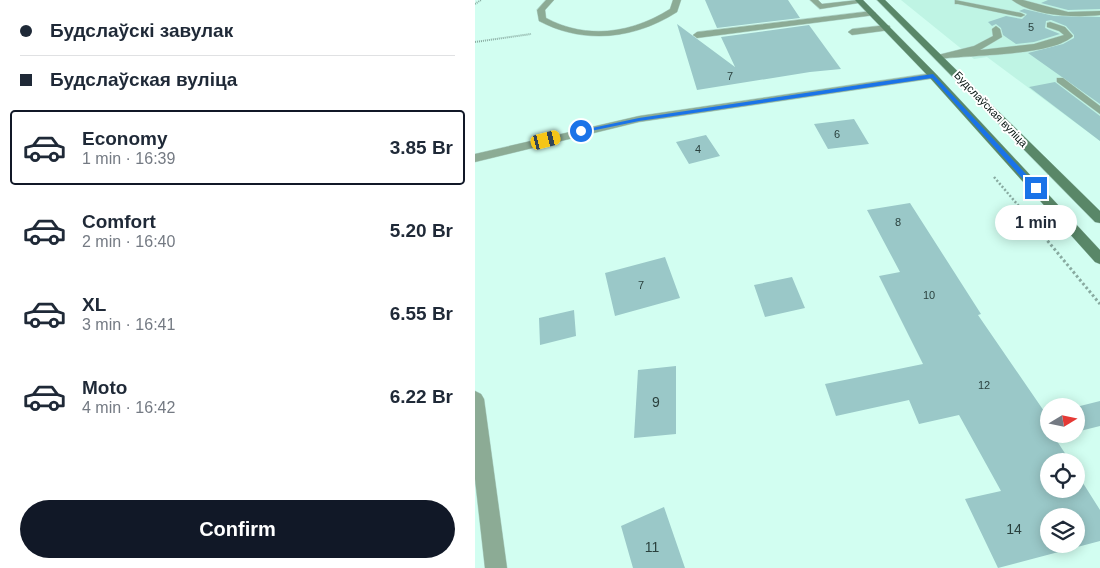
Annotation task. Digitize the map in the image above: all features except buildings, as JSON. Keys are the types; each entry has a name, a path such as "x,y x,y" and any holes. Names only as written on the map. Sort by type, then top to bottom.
{"main road":[{"name":"Будслаўская вуліца","path":"881,0 1100,219"},
{"name":"Будслаўская вуліца","path":"859,1 933,76 1100,259"}],"street":[{"path":"550,0 541,10 542,19 553,27 574,32 605,33 642,27 663,19 674,10 677,0"},
{"path":"814,0 820,7 859,1"},
{"path":"1016,0 1067,15 1100,13"},
{"path":"955,1 1021,15"},
{"path":"955,1 987,16"},
{"path":"1039,8 1075,4"},
{"path":"697,35 872,13"},
{"path":"939,56 1013,50 1069,36 1062,29 1050,25"},
{"path":"852,32 887,28"},
{"path":"959,54 998,37 996,29"},
{"path":"475,158 639,119 933,76"},
{"path":"1060,80 1100,111"},
{"path":"476,411 496,568"}],"path":[{"path":"475,4 481,0"},
{"path":"475,42 507,36 574,32"},
{"path":"991,175 1100,304"}],"shaded area":[{"path":"901,0 1100,0 1100,141 987,57 974,59"}],"route":[{"path":"581,131 639,119 933,76 1036,188"}]}
